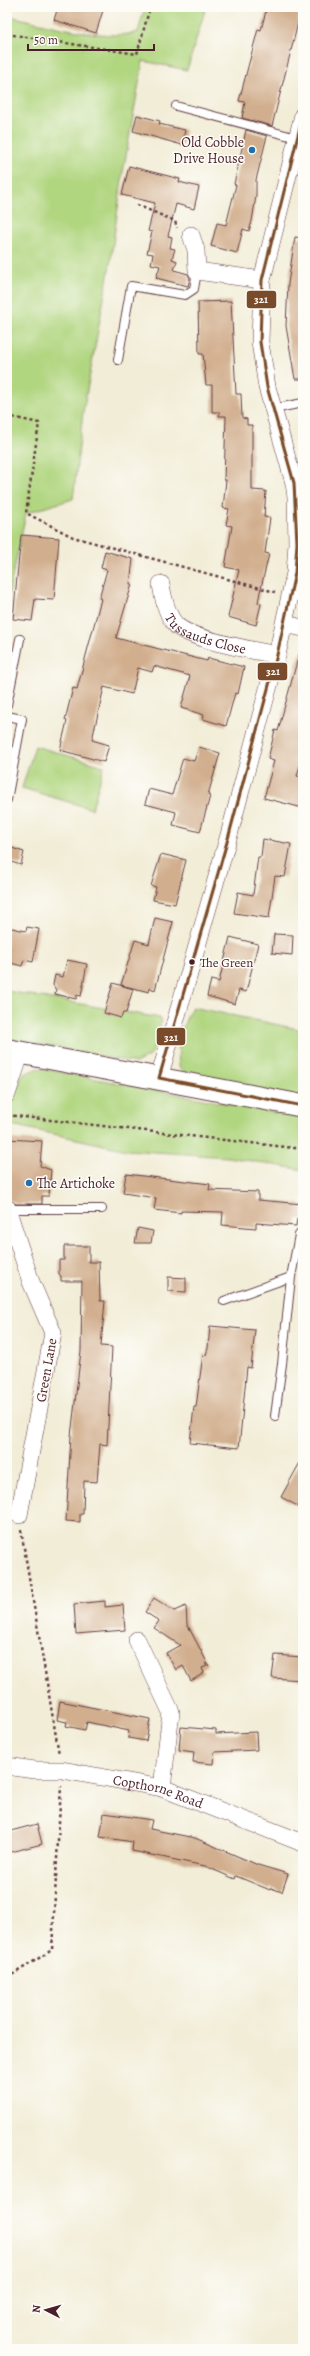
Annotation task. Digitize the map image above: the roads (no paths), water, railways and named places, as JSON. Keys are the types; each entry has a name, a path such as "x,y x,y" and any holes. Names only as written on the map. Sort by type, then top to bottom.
{"street":[{"path":"159,1078 229,835 277,655 290,599 297,543 296,497 294,483 267,387 260,342 262,280 303,115"},
{"path":"191,235 196,250 197,271 262,280"},
{"name":"Tussauds Close","path":"161,584 164,601 176,624 191,635 277,655"},
{"path":"285,624 303,628"},
{"path":"7,1094 14,1051 303,1106"},
{"name":"Green Lane","path":"7,1208 31,1282 53,1333 19,1516"},
{"path":"137,1640 171,1712 162,1788"},
{"name":"Copthorne Road","path":"7,1766 34,1770 62,1770 162,1788 303,1843"}],"lane":[{"path":"176,106 297,138"},
{"path":"118,360 131,286 185,295 194,289 197,271"},
{"path":"273,409 303,403"},
{"path":"7,705 20,639"},
{"path":"7,716 22,719 7,800"},
{"path":"7,1208 102,1209"},
{"path":"275,1416 291,1277 299,1235 303,1230"},
{"path":"224,1301 291,1277"}],"place":[{"name":"Old Cobble Drive House","path":"252,150"},
{"name":"The Green","path":"192,962"},
{"name":"The Artichoke","path":"29,1183"}]}
